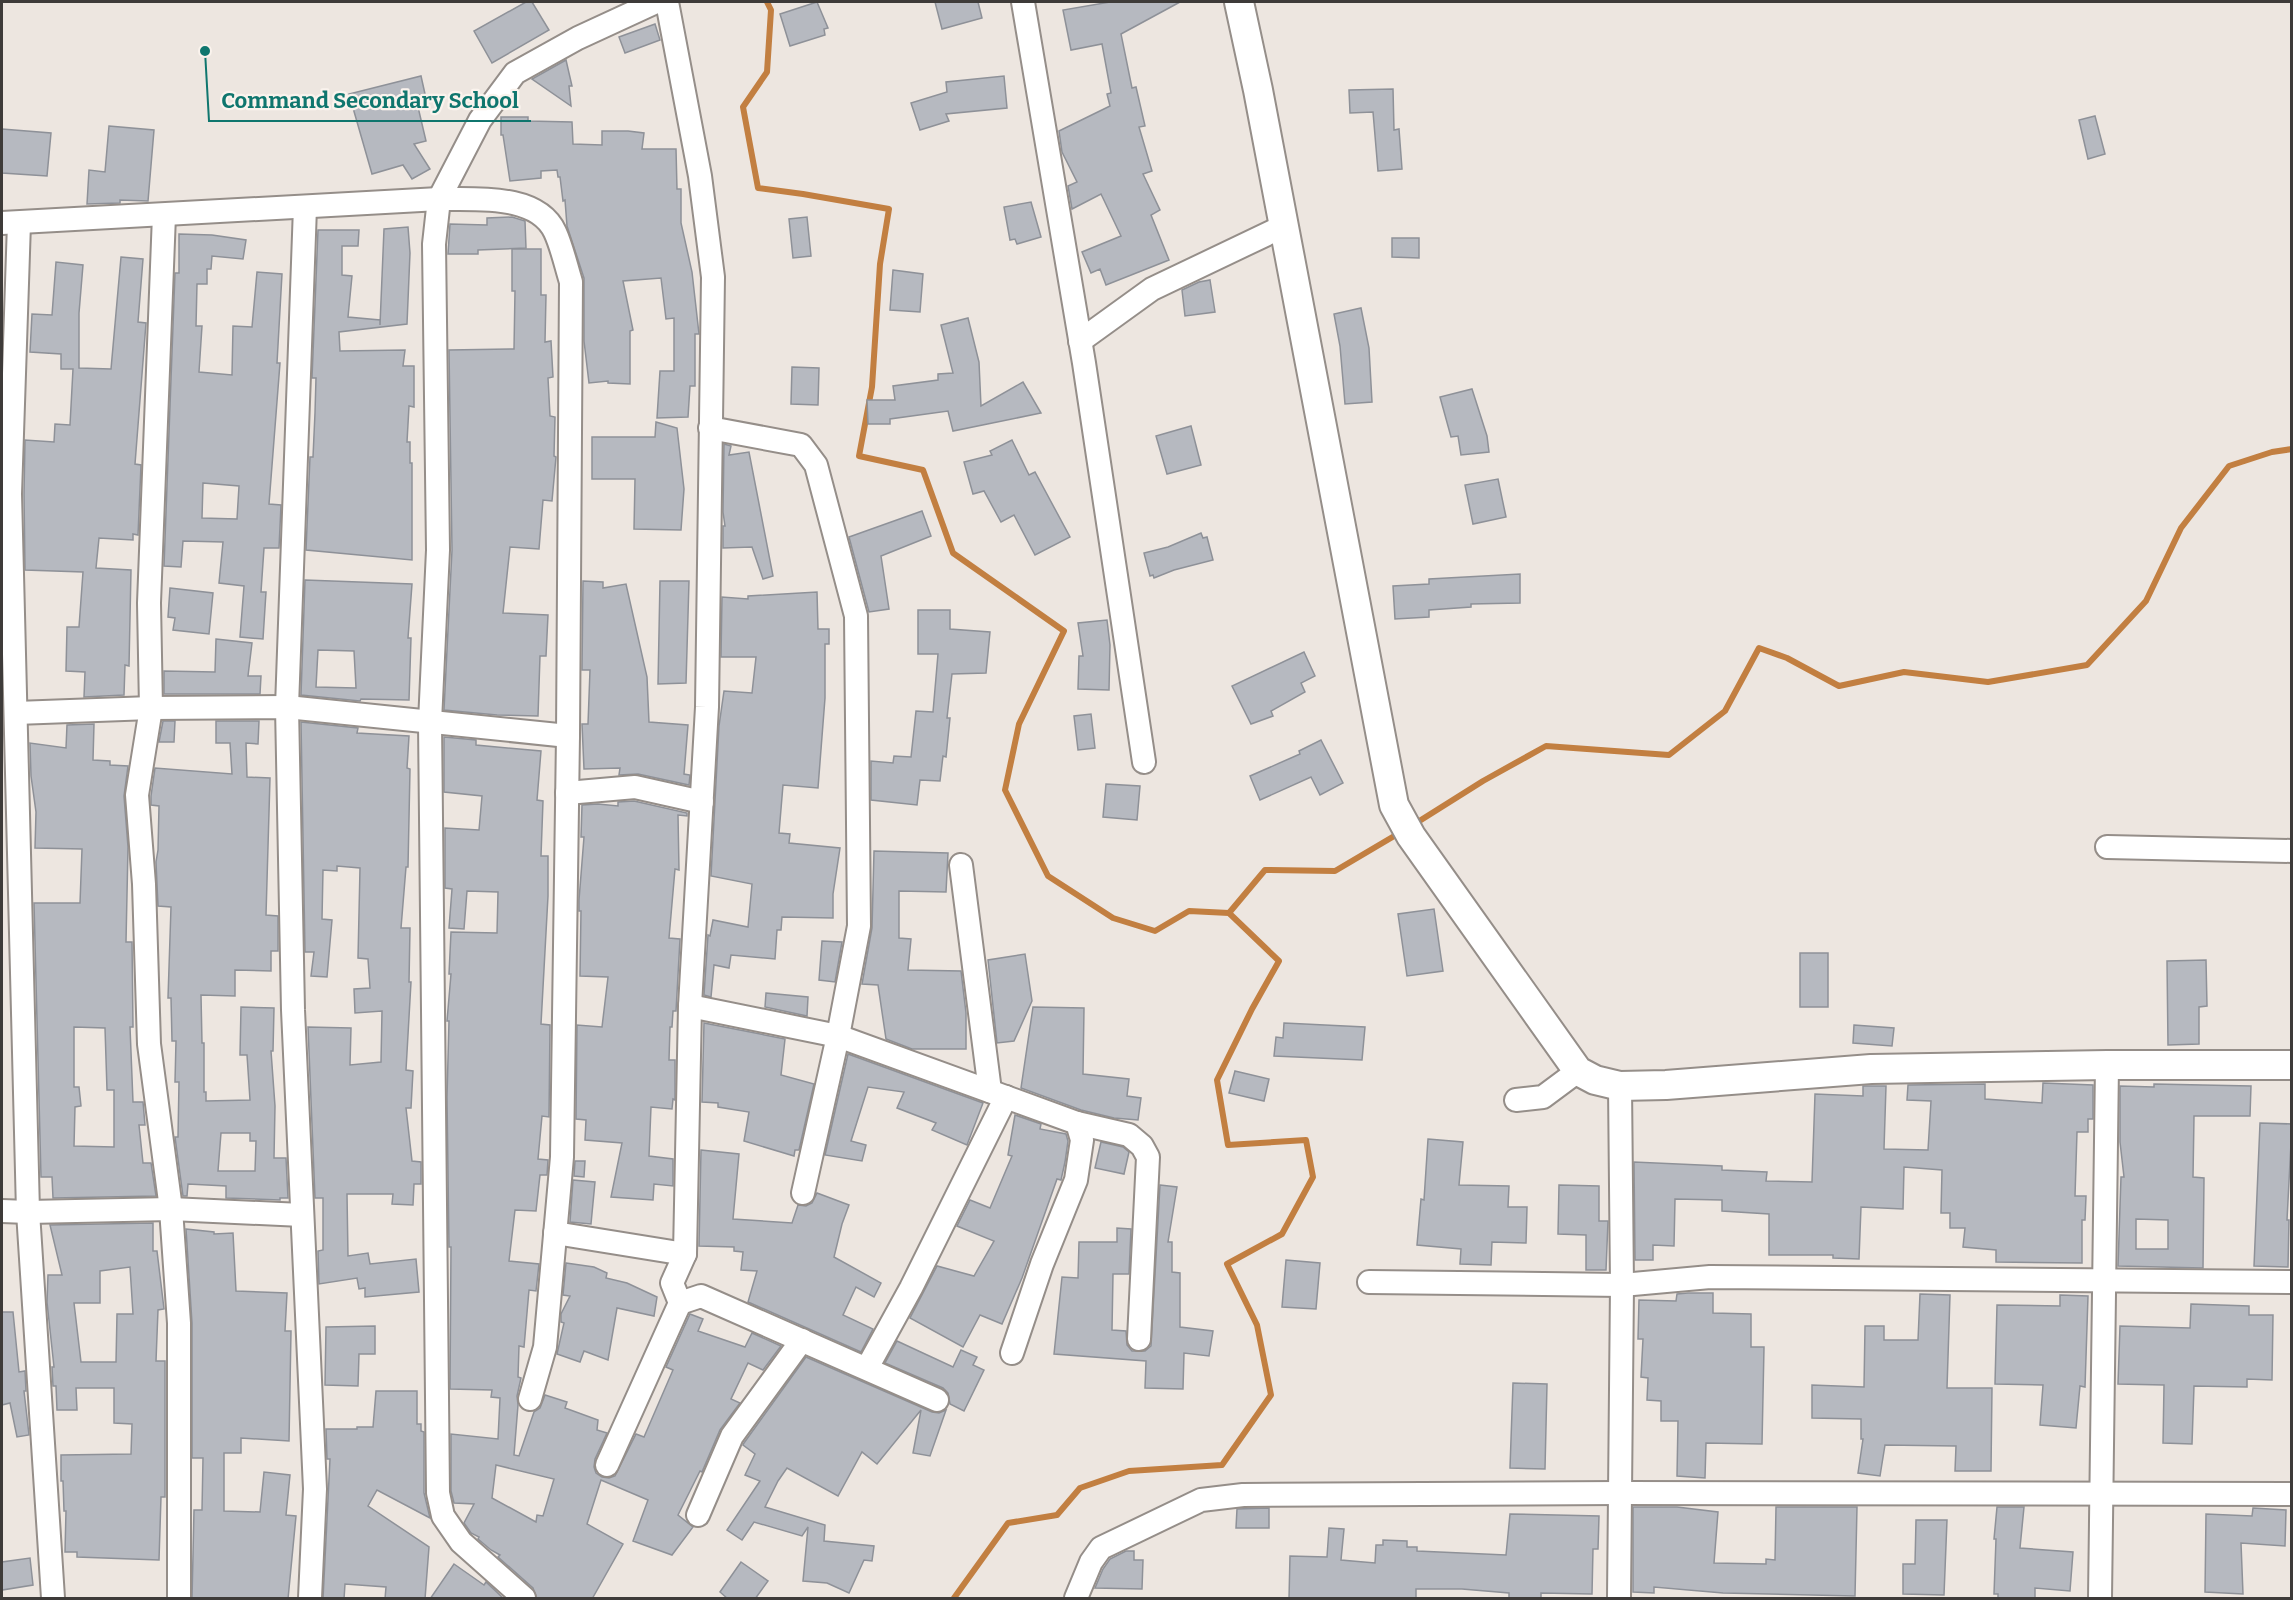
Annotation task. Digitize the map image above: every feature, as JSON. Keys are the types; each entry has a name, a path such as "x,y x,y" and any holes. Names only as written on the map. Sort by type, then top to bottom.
{"street":[{"path":"525,1599 461,1542 443,1515 438,1493 430,722 438,550 434,244 439,199 480,120 515,73 578,38 656,2"},
{"path":"607,1465 680,1303 672,1283 685,1254 690,1006 707,707 713,277 700,176 667,2"},
{"path":"1023,2 1080,341 1144,762"},
{"path":"1239,2 1394,805 1411,836 1578,1071 1595,1080 1620,1086 1666,1085 1871,1069 2292,1065"},
{"path":"53,1599 28,1212 10,494 10,223 439,199 512,201 544,216 555,231 571,282 562,1156 545,1347 530,1400"},
{"path":"305,207 286,707 292,1010 315,1489 310,1599"},
{"path":"164,215 149,603 151,708 137,795 144,885 149,1044 171,1209 179,1323 179,1599"},
{"path":"1080,341 1152,289 1284,226"},
{"path":"710,428 801,445 816,465 856,616 859,926 838,1036 803,1193"},
{"path":"16,714 151,708 286,707 568,736"},
{"path":"567,793 635,787 702,802"},
{"path":"2107,847 2292,851"},
{"path":"867,1368 911,1288 998,1094 961,865"},
{"path":"690,1006 838,1036 1077,1123 1129,1135 1142,1146 1148,1157 1139,1339"},
{"path":"2100,1599 2107,1065"},
{"path":"1516,1100 1543,1097 1578,1071"},
{"path":"1618,1599 1622,1285 1620,1086"},
{"path":"1012,1353 1042,1264 1076,1180 1082,1140 1077,1123"},
{"path":"2,1211 171,1209 302,1215"},
{"path":"555,1233 685,1254"},
{"path":"1369,1282 1622,1285 1710,1277 2292,1282"},
{"path":"680,1303 701,1296 937,1400"},
{"path":"698,1515 732,1436 802,1340"},
{"path":"1076,1599 1091,1562 1101,1548 1202,1500 1243,1495 2292,1494"}],"building":[{"path":"526,2 532,2 549,30 492,63 474,31"},
{"path":"817,2 828,28 824,29 825,35 790,46 780,14"},
{"path":"935,2 978,2 982,18 942,29"},
{"path":"1110,2 1180,2 1121,34 1132,88 1136,87 1145,126 1139,127 1152,171 1143,174 1160,210 1151,215 1169,260 1106,285 1100,269 1091,273 1082,252 1121,236 1101,194 1072,209 1068,186 1077,182 1062,152 1059,131 1110,106 1107,94 1111,93 1102,44 1071,50 1063,10"},
{"path":"655,24 660,40 625,53 619,37"},
{"path":"566,60 572,86 569,86 571,106 532,79"},
{"path":"421,76 425,94 419,95 421,106 418,107 426,141 414,144 430,169 412,179 403,165 372,174 349,94"},
{"path":"1004,76 1007,108 946,114 949,121 920,130 911,103 947,92 946,82"},
{"path":"1393,89 1394,130 1399,129 1402,169 1378,171 1373,112 1350,113 1349,90"},
{"path":"2095,116 2105,154 2088,159 2079,120"},
{"path":"501,117 528,117 528,121 572,122 573,144 602,145 602,131 628,131 644,133 642,149 676,149 677,189 681,189 681,223 692,272 699,334 695,334 695,386 690,386 688,417 657,418 660,371 674,371 674,318 666,319 661,278 623,281 633,330 630,331 630,384 608,383 608,381 589,383 584,341 584,278 567,226 560,177 558,177 557,170 541,171 541,178 510,181 503,135 501,135"},
{"path":"109,126 154,130 148,201 120,200 120,203 87,204 89,170 105,172"},
{"path":"2,129 51,133 47,176 2,173"},
{"path":"1031,202 1041,237 1017,244 1015,239 1010,240 1004,207"},
{"path":"512,217 525,221 526,248 478,250 478,254 448,254 450,224 487,225 487,218"},
{"path":"807,217 811,256 793,258 789,219"},
{"path":"408,227 410,253 407,324 339,332 340,351 405,350 403,366 414,366 414,407 409,406 407,442 410,442 410,463 412,463 412,560 306,550 310,457 313,457 315,413 316,378 312,378 318,230 359,230 358,246 342,246 342,275 352,276 348,317 380,320 380,325 384,229"},
{"path":"179,234 212,235 246,240 243,259 212,256 211,269 207,269 207,284 197,284 196,326 202,326 199,372 232,375 233,326 252,327 257,272 282,274 277,363 280,363 269,504 281,505 279,548 264,548 261,592 266,592 263,639 240,637 244,586 219,583 223,542 183,541 181,567 164,566 175,273 179,273","holes":["203,483 239,486 237,519 202,518"]},
{"path":"1392,238 1419,238 1419,258 1392,257"},
{"path":"512,249 541,249 541,295 546,295 545,342 551,341 553,377 548,378 550,416 555,417 554,456 556,457 552,501 543,500 539,549 510,547 503,613 548,615 546,656 540,656 538,716 444,710 452,550 449,350 514,349 515,291 512,291"},
{"path":"121,257 143,259 138,322 146,323 135,464 141,465 138,535 133,534 133,540 99,538 96,568 131,570 129,666 125,665 124,695 84,697 85,672 66,671 67,627 79,627 83,572 25,570 25,440 54,442 55,424 70,425 73,369 61,369 61,354 30,352 32,314 52,315 56,262 83,265 79,313 79,368 111,369"},
{"path":"893,270 923,274 920,312 890,310"},
{"path":"1210,280 1215,312 1185,316 1182,290 1199,282"},
{"path":"1361,308 1369,348 1372,402 1345,404 1340,346 1334,314"},
{"path":"968,318 979,362 981,406 1023,382 1041,413 953,431 948,411 890,419 890,424 868,424 867,400 895,400 893,386 938,380 938,374 953,373 941,325"},
{"path":"792,367 819,368 818,405 791,404"},
{"path":"1472,389 1487,436 1489,452 1461,455 1458,436 1451,437 1440,397"},
{"path":"656,422 677,428 684,489 681,530 634,529 635,479 592,479 592,437 655,437"},
{"path":"1191,426 1201,465 1167,474 1156,436"},
{"path":"1012,440 1029,475 1035,472 1070,537 1035,555 1014,515 1001,522 984,491 973,494 964,462 992,455 990,451"},
{"path":"724,444 731,446 729,455 749,452 773,576 763,579 752,547 723,548"},
{"path":"1498,479 1506,517 1473,524 1465,485"},
{"path":"922,511 931,536 881,556 889,609 869,612 849,537"},
{"path":"1201,533 1203,538 1207,537 1213,560 1174,570 1154,578 1153,575 1150,576 1144,553 1168,547"},
{"path":"1520,574 1520,603 1471,604 1471,607 1429,610 1429,617 1395,619 1393,586 1429,584 1429,579"},
{"path":"305,580 412,584 408,638 411,638 409,700 361,699 360,701 301,695","holes":["318,650 354,651 356,688 316,687"]},
{"path":"583,581 603,582 603,588 626,584 647,677 649,722 688,725 684,774 690,775 689,785 638,774 619,775 620,768 584,769 582,724 588,724 590,670 582,670"},
{"path":"660,581 689,581 686,683 658,684"},
{"path":"170,588 213,593 209,634 173,630 175,618 168,617"},
{"path":"817,592 818,629 829,629 829,644 825,644 825,698 818,788 783,785 779,833 790,834 789,843 840,848 833,894 833,918 782,917 781,930 777,930 775,959 731,955 729,968 714,965 711,997 704,995 708,935 710,936 713,920 748,927 752,884 711,876 719,726 724,691 752,693 756,657 721,657 722,597 748,599 748,596"},
{"path":"918,610 950,610 950,629 990,632 986,673 952,674 947,718 950,718 946,757 943,756 940,781 920,780 917,805 871,800 871,761 893,763 894,756 911,757 916,711 933,712 938,654 918,654"},
{"path":"1107,620 1110,645 1109,690 1078,689 1079,656 1083,656 1078,623"},
{"path":"216,639 252,643 248,676 261,676 260,694 164,694 164,671 215,672"},
{"path":"1304,652 1315,676 1301,683 1305,692 1271,711 1273,716 1251,724 1232,686"},
{"path":"1091,714 1095,748 1078,750 1074,716"},
{"path":"163,721 175,721 174,742 159,742"},
{"path":"216,721 259,721 258,744 246,743 247,777 270,778 266,915 278,916 278,951 271,951 271,971 235,970 235,996 201,995 204,1092 206,1092 206,1101 250,1100 247,1055 240,1055 241,1007 274,1008 273,1051 271,1051 275,1106 274,1158 286,1158 288,1198 280,1198 280,1200 226,1198 226,1186 188,1184 187,1196 183,1196 175,1137 178,1137 179,1082 175,1082 176,1041 172,1041 171,998 168,998 171,907 158,906 156,862 159,806 151,805 151,796 155,768 232,774 230,743 216,743","holes":["221,1133 250,1133 250,1141 256,1141 255,1171 218,1171"]},
{"path":"301,722 358,728 357,733 409,736 408,867 406,867 401,928 410,928 409,982 411,982 406,1070 413,1071 411,1108 406,1108 412,1161 421,1162 421,1184 414,1184 413,1205 392,1204 393,1194 347,1194 348,1256 368,1253 370,1264 416,1259 419,1292 365,1297 365,1288 359,1289 357,1278 319,1284 318,1251 323,1250 323,1198 315,1198 308,1027 351,1028 350,1065 381,1062 382,1011 355,1013 354,989 370,988 368,959 358,958 360,868 337,866 337,871 323,870 322,919 332,920 327,977 311,976 314,952 305,952"},
{"path":"94,724 93,760 110,761 110,765 128,766 124,796 128,847 126,942 132,942 133,1027 130,1027 133,1102 143,1102 145,1125 139,1125 143,1163 151,1163 156,1196 53,1198 52,1177 41,1177 34,903 80,903 82,849 35,848 36,812 31,776 30,743 66,748 67,725","holes":["74,1027 105,1028 107,1090 114,1090 114,1147 74,1146 75,1107 81,1106 79,1087 74,1087"]},
{"path":"444,737 476,740 476,745 541,751 537,800 543,801 541,856 548,856 548,896 541,1024 550,1025 549,1117 542,1116 538,1159 548,1160 547,1175 540,1175 536,1211 515,1210 509,1261 539,1264 536,1291 529,1290 524,1347 519,1346 518,1377 521,1378 517,1396 514,1455 519,1456 534,1412 540,1408 545,1395 567,1402 565,1408 598,1420 597,1430 607,1433 595,1459 594,1467 596,1473 602,1477 615,1476 636,1434 644,1437 673,1370 666,1367 690,1314 703,1319 698,1331 745,1347 752,1333 781,1346 763,1370 748,1363 731,1399 740,1403 720,1430 702,1472 700,1471 678,1515 693,1527 672,1555 633,1541 648,1500 601,1480 587,1524 623,1544 592,1599 537,1599 533,1588 498,1557 500,1555 471,1533 464,1523 474,1504 454,1503 451,1491 451,1434 498,1439 500,1398 491,1397 492,1390 450,1389 451,1247 449,1247 447,1097 449,1021 447,1021 451,974 449,974 451,932 497,933 498,892 467,891 464,929 449,928 452,889 445,888 445,828 479,830 482,796 444,792","holes":["496,1465 554,1479 543,1516 537,1515 536,1522 492,1498"]},
{"path":"1321,740 1343,783 1320,795 1311,777 1260,800 1250,776 1300,754 1299,751"},
{"path":"1106,784 1140,786 1137,820 1103,817"},
{"path":"634,801 687,813 687,816 678,815 679,870 675,869 669,938 680,939 676,1011 673,1011 672,1027 670,1027 669,1060 675,1060 675,1100 673,1099 672,1109 651,1107 649,1156 673,1159 673,1186 654,1184 653,1200 611,1197 622,1143 585,1140 586,1120 576,1119 577,1025 602,1027 608,977 580,976 581,911 579,911 579,900 584,837 581,837 582,805 618,806 618,802"},
{"path":"874,851 948,853 946,892 899,891 899,938 911,939 908,970 961,971 966,1013 966,1049 912,1049 886,1039 878,985 862,984 872,928"},
{"path":"1434,909 1443,971 1407,976 1398,914"},
{"path":"822,941 842,942 835,982 819,980"},
{"path":"1800,953 1828,953 1828,1007 1800,1007"},
{"path":"1025,954 1032,1001 1014,1041 997,1043 988,960"},
{"path":"2206,960 2207,1006 2199,1007 2199,1044 2168,1045 2167,961"},
{"path":"766,993 808,997 807,1016 765,1007"},
{"path":"1033,1007 1084,1008 1083,1074 1129,1079 1127,1096 1141,1098 1138,1120 1114,1118 1081,1110 1021,1088"},
{"path":"704,1023 785,1039 781,1075 814,1084 799,1150 795,1150 794,1156 744,1141 749,1112 718,1107 718,1103 702,1102"},
{"path":"1284,1023 1365,1027 1362,1060 1274,1056 1276,1037 1283,1038"},
{"path":"1854,1025 1894,1028 1892,1046 1853,1043"},
{"path":"848,1054 983,1103 967,1145 932,1130 936,1123 897,1108 904,1092 868,1087 851,1141 866,1145 862,1161 825,1155"},
{"path":"1235,1071 1269,1079 1264,1101 1229,1093"},
{"path":"2043,1083 2093,1085 2093,1119 2088,1119 2088,1132 2077,1132 2075,1196 2086,1196 2085,1220 2082,1220 2082,1263 1996,1262 1996,1250 1963,1247 1965,1228 1950,1228 1950,1213 1941,1213 1942,1170 1904,1167 1903,1209 1861,1207 1859,1259 1833,1258 1833,1255 1769,1255 1769,1214 1722,1211 1722,1200 1675,1199 1674,1246 1653,1245 1653,1260 1635,1260 1634,1162 1722,1166 1722,1170 1767,1172 1766,1181 1812,1182 1815,1094 1863,1096 1863,1086 1886,1086 1884,1149 1928,1150 1931,1101 1907,1100 1908,1085 1985,1084 1985,1099 2042,1103"},
{"path":"2154,1084 2251,1086 2250,1116 2194,1116 2193,1177 2204,1178 2203,1268 2118,1266 2121,1177 2124,1177 2120,1142 2120,1086 2154,1087","holes":["2136,1219 2168,1220 2168,1249 2136,1249"]},
{"path":"1015,1115 1041,1124 1040,1129 1066,1134 1068,1141 1061,1180 1057,1179 1022,1278 1002,1324 980,1315 963,1347 910,1318 937,1266 974,1276 994,1241 957,1226 970,1200 990,1208 1012,1156 1008,1155"},
{"path":"2260,1123 2292,1124 2287,1220 2289,1220 2288,1267 2254,1266"},
{"path":"1428,1139 1463,1142 1459,1185 1509,1186 1508,1207 1527,1207 1526,1243 1492,1242 1491,1265 1460,1264 1461,1249 1417,1245 1421,1199 1424,1200"},
{"path":"1101,1142 1123,1147 1129,1152 1124,1174 1095,1168"},
{"path":"701,1150 739,1154 733,1219 792,1223 798,1205 806,1206 812,1203 817,1193 849,1205 834,1257 881,1283 874,1297 856,1287 843,1315 873,1329 861,1352 748,1302 757,1271 741,1270 743,1252 734,1251 734,1247 699,1246"},
{"path":"575,1161 585,1161 584,1177 574,1176"},
{"path":"573,1180 595,1182 591,1224 570,1222"},
{"path":"1160,1185 1177,1187 1168,1242 1172,1242 1172,1272 1180,1273 1180,1327 1213,1331 1209,1356 1184,1353 1183,1389 1145,1388 1146,1361 1054,1354 1062,1277 1078,1278 1079,1242 1117,1242 1117,1228 1131,1229 1129,1274 1113,1274 1112,1330 1126,1331 1127,1345 1132,1351 1145,1351 1151,1346"},
{"path":"1559,1185 1599,1186 1599,1221 1608,1221 1606,1270 1586,1270 1586,1235 1558,1234"},
{"path":"153,1223 153,1251 157,1251 164,1309 158,1310 156,1361 165,1361 165,1497 161,1497 159,1560 77,1557 77,1552 65,1552 66,1511 64,1511 63,1481 61,1481 61,1455 131,1454 132,1424 114,1423 114,1388 76,1388 77,1410 57,1410 47,1302 48,1275 62,1275 50,1225","holes":["130,1267 133,1314 117,1314 116,1362 81,1362 74,1303 100,1303 100,1271"]},
{"path":"186,1229 214,1232 214,1234 233,1233 236,1291 287,1293 285,1331 291,1331 289,1441 241,1438 241,1453 224,1453 224,1511 260,1512 264,1472 290,1475 286,1515 296,1516 288,1599 192,1599 194,1510 202,1510 203,1458 192,1458 192,1323"},
{"path":"1286,1260 1320,1263 1316,1309 1282,1307"},
{"path":"566,1263 594,1267 607,1273 606,1278 627,1283 657,1297 654,1316 617,1308 608,1360 584,1351 580,1362 557,1354 564,1323 561,1322 561,1314 570,1296 563,1295"},
{"path":"1713,1293 1713,1313 1751,1314 1751,1347 1764,1347 1762,1444 1706,1443 1705,1478 1677,1476 1678,1421 1661,1421 1661,1401 1647,1400 1648,1378 1641,1377 1643,1339 1638,1339 1639,1300 1676,1301 1677,1294"},
{"path":"1920,1294 1950,1295 1947,1388 1992,1388 1991,1471 1955,1471 1956,1446 1885,1445 1880,1476 1858,1473 1863,1439 1861,1439 1861,1419 1812,1418 1812,1385 1864,1387 1865,1326 1884,1326 1884,1340 1918,1340"},
{"path":"2060,1295 2088,1296 2085,1387 2080,1386 2076,1428 2040,1425 2043,1385 1995,1384 1997,1305 2060,1306"},
{"path":"2191,1304 2249,1306 2249,1315 2273,1315 2272,1380 2247,1379 2247,1387 2194,1386 2192,1444 2163,1443 2164,1385 2118,1384 2120,1326 2190,1328"},
{"path":"2,1312 13,1312 19,1372 25,1371 26,1391 24,1391 29,1435 17,1437 10,1403 2,1405"},
{"path":"375,1326 375,1354 359,1354 358,1386 325,1385 326,1327"},
{"path":"897,1341 953,1367 961,1350 977,1357 973,1365 984,1370 964,1411 950,1404 948,1393 943,1388 885,1363"},
{"path":"806,1357 932,1412 939,1413 946,1410 930,1456 913,1453 921,1410 877,1464 862,1452 838,1496 787,1468 778,1481 765,1507 825,1525 824,1541 874,1546 872,1561 864,1560 849,1593 827,1583 803,1581 808,1527 802,1536 754,1522 742,1540 727,1530 760,1481 745,1475 755,1454 743,1445"},
{"path":"1513,1383 1547,1384 1545,1469 1510,1468"},
{"path":"376,1391 417,1391 417,1424 421,1424 421,1431 424,1432 424,1493 430,1518 377,1490 368,1506 429,1547 425,1599 385,1599 386,1587 345,1584 344,1599 323,1599 330,1459 327,1459 326,1429 373,1427"},
{"path":"1633,1507 1677,1507 1718,1512 1714,1563 1766,1564 1766,1559 1775,1560 1776,1507 1857,1507 1855,1596 1723,1593 1654,1587 1654,1593 1633,1592"},
{"path":"1997,1507 2024,1507 2020,1548 2073,1552 2070,1591 2035,1588 2035,1599 1998,1599 1998,1594 1994,1594 1996,1539 1994,1539"},
{"path":"1269,1508 1269,1528 1236,1528 1237,1509"},
{"path":"2253,1508 2286,1510 2285,1546 2241,1543 2243,1594 2205,1592 2206,1514 2252,1516"},
{"path":"1510,1514 1599,1516 1598,1549 1593,1549 1592,1594 1541,1593 1541,1599 1509,1599 1509,1593 1462,1589 1416,1589 1416,1599 1289,1599 1290,1556 1327,1557 1329,1528 1344,1529 1341,1560 1375,1563 1376,1545 1383,1545 1383,1540 1407,1541 1407,1547 1417,1547 1417,1551 1506,1555"},
{"path":"1916,1520 1947,1520 1944,1595 1903,1594 1903,1564 1915,1564"},
{"path":"1126,1551 1134,1551 1134,1560 1143,1560 1142,1589 1095,1588 1110,1559"},
{"path":"30,1558 33,1585 2,1590 2,1562"},
{"path":"741,1562 768,1581 755,1599 728,1599 720,1592"},
{"path":"454,1564 484,1585 486,1582 504,1599 430,1599"}],"waterway":[{"path":"767,2 771,10 767,72 743,107 758,188 889,209 880,264 872,387 859,456 923,470 953,553 1064,631 1019,724 1005,790 1048,876 1113,918 1155,931 1189,911 1229,913 1279,961 1217,1080 1228,1145 1306,1140 1313,1177 1282,1234 1227,1264 1257,1325 1271,1395 1222,1465 1129,1471 1080,1488 1057,1515 1008,1523 954,1598"},
{"path":"1413,825 1483,781 1546,746 1669,755 1725,711 1759,648 1787,658 1839,686 1904,672 1988,682 2087,665 2146,601 2181,528 2229,466 2272,452 2292,449"},
{"path":"1229,913 1265,870 1335,871 1401,832"}],"place":[{"name":"Command Secondary School","path":"205,51"}]}
